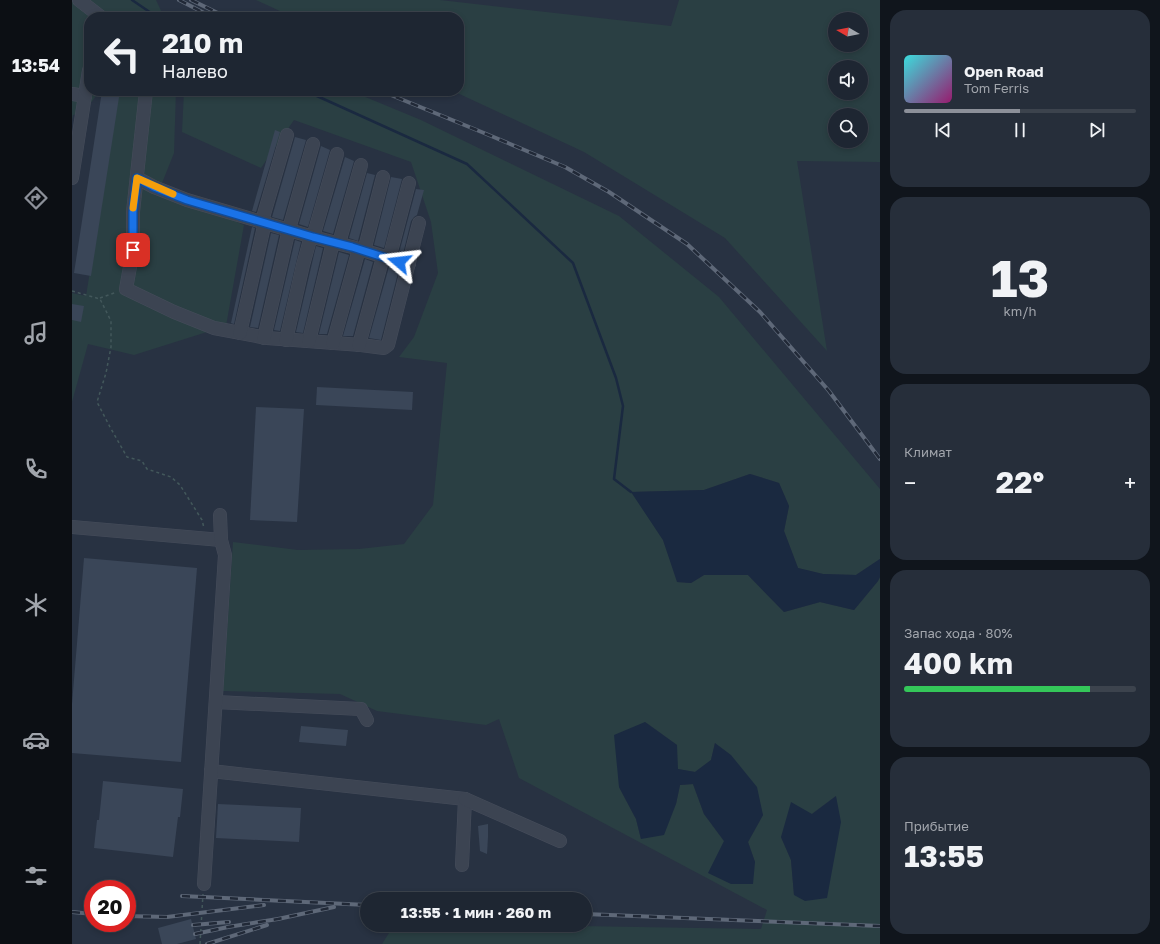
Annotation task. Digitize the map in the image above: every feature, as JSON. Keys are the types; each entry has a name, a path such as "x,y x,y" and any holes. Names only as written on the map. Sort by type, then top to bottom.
{"lane":[{"path":"79,0 95,12"},
{"path":"72,178 78,95 84,81"},
{"path":"145,96 133,212 133,250 126,289 155,304 214,328 264,338 384,348 388,345 419,223"},
{"path":"240,333 263,222 288,135"},
{"path":"264,338 289,229 313,144"},
{"path":"286,340 303,265 337,154"},
{"path":"309,341 336,242 361,165"},
{"path":"334,343 383,177"},
{"path":"137,178 154,187 187,200 409,264"},
{"path":"360,345 409,183"},
{"path":"204,884 225,555 221,540 220,515"},
{"path":"72,527 221,540"},
{"path":"216,702 361,709 368,720"},
{"path":"211,771 465,799 560,841"},
{"path":"462,865 465,799"}],"path":[{"path":"72,291 100,299 126,289"},
{"path":"100,299 111,321 111,347 98,402 127,457 142,461 148,469 171,477 180,485 202,520 205,538"},
{"path":"200,944 204,884"}],"green space":[{"path":"72,0 156,0 162,12 84,12 84,96 96,96 82,114 73,115 72,120"},
{"path":"256,0 440,0 671,26 679,0 880,0 880,162 797,161 827,351 725,238 584,152 464,96 464,12 282,12"},
{"path":"118,96 176,96 174,153 160,188 244,225 226,326 134,355 88,344 72,402 72,293 86,296"},
{"path":"184,96 363,96 421,120 619,216 719,297 880,489 880,559 856,575 823,574 798,568 784,531 789,506 779,483 750,474 704,490 632,492 663,540 678,582 691,583 704,575 748,575 784,612 820,602 854,610 880,577 880,944 382,944 390,932 592,932 592,926 761,929 767,910 519,778 499,719 486,725 377,711 340,694 223,691 233,542 298,550 359,549 404,544 433,505 447,363 399,357 414,337 438,273 431,222 411,162 294,120 261,168 182,132","holes":["645,722 677,745 677,769 695,772 711,760 715,743 763,815 748,842 755,862 724,841 704,814 693,784 680,785 676,804 641,839 636,819 619,787","836,796 794,895 791,860 781,837"]}],"water":[{"path":"750,474 779,483 789,506 784,531 798,568 823,574 856,575 880,559 880,577 878,581 854,610 820,602 784,612 748,575 704,575 691,583 677,582 663,540 631,492 704,490"},
{"path":"645,722 677,745 678,769 695,772 711,760 715,743 731,755 757,787 763,815 748,842 755,862 753,884 731,884 708,873 724,841 704,814 693,784 680,785 676,804 664,835 641,839 636,819 619,787 614,735"},
{"path":"836,796 841,822 827,898 805,901 794,895 791,860 781,837 791,802 812,814"}],"building":[{"path":"101,96 119,96 91,276 74,273"},
{"path":"275,130 280,132 256,212 252,211"},
{"path":"295,137 306,140 283,220 272,217"},
{"path":"321,146 330,150 308,227 299,224"},
{"path":"345,157 354,161 333,234 323,231"},
{"path":"367,173 375,175 358,241 349,238"},
{"path":"391,177 402,179 384,248 374,245"},
{"path":"416,189 424,190 417,215 411,221 403,254 399,253"},
{"path":"252,227 255,228 234,324 231,323"},
{"path":"271,233 279,235 258,328 250,327"},
{"path":"295,240 301,242 280,331 274,330"},
{"path":"316,246 323,248 303,333 296,332"},
{"path":"339,252 349,255 327,334 319,334"},
{"path":"365,259 373,262 353,336 343,336"},
{"path":"389,267 399,269 381,340 369,338"},
{"path":"72,304 84,306 81,322 72,320"},
{"path":"317,387 413,392 412,410 316,405"},
{"path":"256,407 304,409 297,522 250,520"},
{"path":"84,558 197,568 181,762 72,753 72,704"},
{"path":"301,726 348,730 346,746 299,742"},
{"path":"103,781 183,789 173,857 94,848 97,820 99,820"},
{"path":"218,804 301,808 299,842 216,838"},
{"path":"488,824 487,854 480,851 478,826"},
{"path":"191,919 196,939 177,944 162,944 158,928"}],"waterway":[{"path":"132,0 150,12"},
{"path":"317,96 467,164 573,263 616,378 623,406 614,479 631,492"}],"railway":[{"path":"179,0 202,12"},
{"path":"191,0 216,12"},
{"path":"393,96 565,167 609,192 687,244 760,312 829,391 880,459"},
{"path":"182,896 360,905"},
{"path":"136,916 167,917 264,905"},
{"path":"195,934 334,907"},
{"path":"72,912 84,913"},
{"path":"592,914 880,926"},
{"path":"193,925 229,922"},
{"path":"207,944 267,925"}],"slow traffic":[{"path":"133,208 137,178 154,187 173,194"}],"route":[{"path":"133,250 133,212 137,178 154,187 187,200 352,247 399,262"}]}
